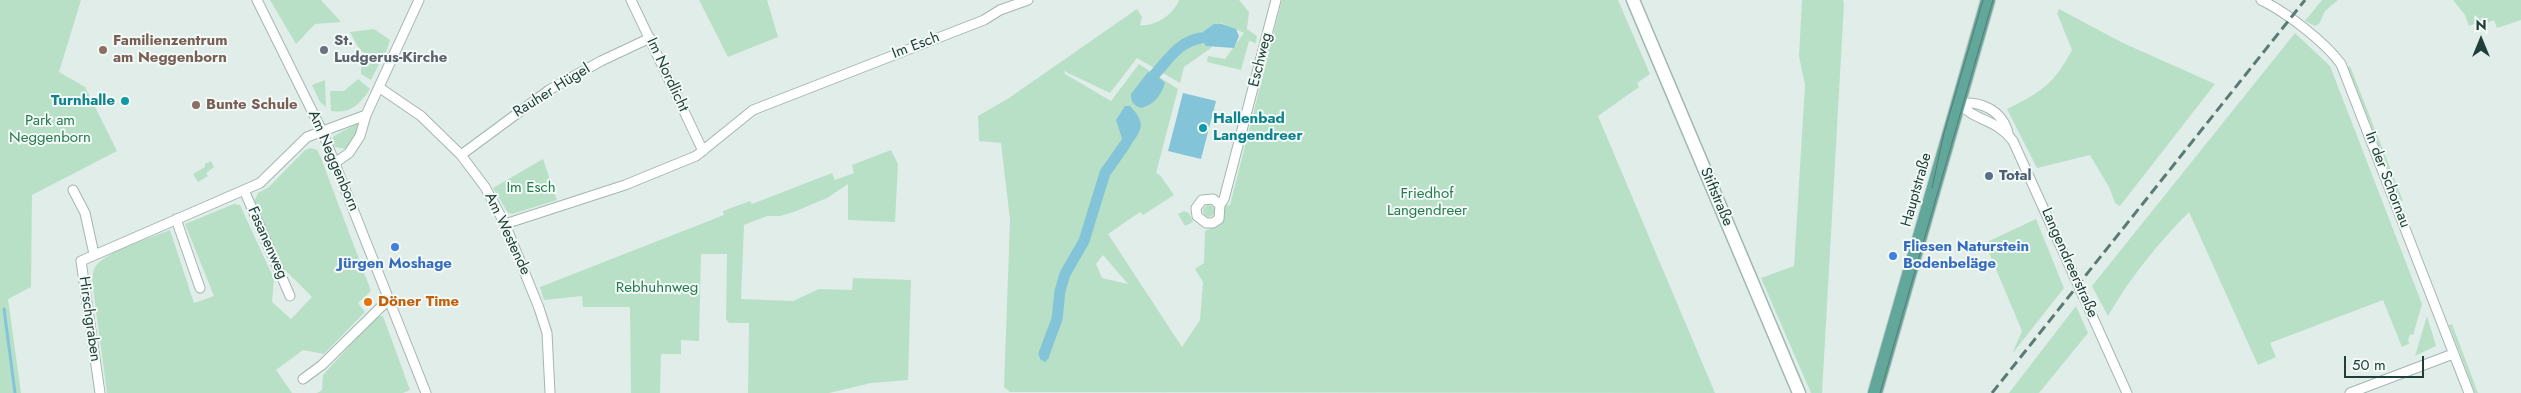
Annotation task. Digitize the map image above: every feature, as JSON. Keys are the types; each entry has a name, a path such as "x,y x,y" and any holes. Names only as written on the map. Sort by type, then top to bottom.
{"main road":[{"name":"Hauptstraße","path":"1876,392 1988,0"}],"street":[{"name":"Am Neggenborn","path":"257,0 336,162 426,393"},
{"path":"336,162 349,153 360,136 366,115 419,0"},
{"name":"Im Nordlicht","path":"631,0 702,152"},
{"name":"Im Esch","path":"505,224 625,185 696,156 753,110 984,20 1000,10 1028,0"},
{"name":"Eschweg","path":"1220,205 1214,199 1206,198 1199,202 1196,208 1197,216 1202,222 1210,224 1216,221 1221,210 1220,205 1224,199 1252,99 1276,0"},
{"name":"Stiftstraße","path":"1633,0 1799,393"},
{"name":"In der Schornau","path":"2261,0 2282,12 2341,64 2468,393"},
{"name":"Rauher Hügel","path":"461,155 549,90 601,60 650,38"},
{"name":"Am Westende","path":"380,88 421,116 461,155 485,187 505,224 535,297 547,334 550,393"},
{"name":"Langendreerstraße","path":"1958,103 1974,102 1990,108 2002,119 2027,168 2127,393"},
{"name":"Langendreerstraße","path":"1958,103 1969,113 1991,121 2009,136"},
{"name":"Hirschgraben","path":"100,393 81,261 266,179 307,137 366,115"},
{"name":"Hirschgraben","path":"73,190 85,213 94,254"},
{"name":"Fasanenweg","path":"244,190 290,296"},
{"path":"176,219 200,288"},
{"path":"304,379 322,365 389,299"},
{"path":"2350,393 2454,354"}],"green space":[{"name":"Park am Neggenborn","path":"0,0 81,0 59,72 85,87 117,151 32,195 31,287 8,299 21,393 0,393"},
{"path":"270,0 321,0 341,22 315,24 296,44"},
{"path":"699,0 767,0 778,37 728,57"},
{"name":"Friedhof Langendreer","path":"1179,0 1239,0 1249,12 1247,29 1257,36 1256,43 1249,41 1241,70 1207,62 1208,56 1225,59 1244,33 1221,23 1211,48 1184,67 1180,83 1137,58 1110,93 1064,71 1065,74 1111,101 1139,64 1178,89 1156,173 1160,175 1174,195 1143,215 1140,212 1108,234 1182,347 1200,320 1203,282 1195,269 1204,263 1205,231 1221,224 1224,206 1230,205 1282,0 1618,0 1650,74 1637,83 1639,87 1598,116 1715,393 1010,392 1004,387 1010,220 1001,143 979,141 978,116 1009,98 1137,9 1142,17 1140,25 1146,25 1158,22 1177,5","holes":["1103,255 1128,284 1102,278 1096,264"]},
{"path":"1802,0 1843,0 1844,4 1822,393 1811,393 1761,278 1794,266 1805,85 1799,56"},
{"path":"2322,0 2338,0 2325,11 2319,24 2315,26 2305,21"},
{"path":"2453,0 2521,0 2521,20 2497,28 2494,20 2487,23 2485,20 2469,26 2465,15"},
{"path":"2059,9 2123,43 2215,84 2120,206 2115,203 2109,187 2090,155 2037,168 2007,109 2046,86 2059,71 2072,50 2057,13"},
{"path":"374,29 390,40 386,52 366,54 357,45 350,32"},
{"path":"2295,33 2330,66 2422,304 2413,335 2410,334 2408,341 2410,343 2402,347 2383,300 2270,343 2276,357 2258,365 2189,212 2145,261 2125,288 2108,316 2092,286"},
{"path":"382,58 371,80 361,74 361,68 368,60"},
{"path":"2350,66 2403,201 2401,201 2348,67"},
{"path":"358,79 370,89 362,100 349,110 331,111 330,91 344,91"},
{"path":"325,80 326,107 320,102 312,85"},
{"path":"358,123 360,126 347,149 335,147 332,140 334,136"},
{"path":"311,148 317,150 321,158 371,291 358,303 365,312 324,354 303,350 276,370 292,393 107,393 92,281 94,269 99,263 117,251 170,230 194,303 214,296 185,224 234,204 240,205 274,279 272,302 291,319 312,297 285,270 253,204 258,193 269,187 305,150"},
{"name":"Rebhuhnweg","path":"891,150 898,164 895,222 848,220 848,184 827,198 794,212 780,216 767,216 744,225 741,299 793,301 819,289 852,290 853,278 911,280 908,380 871,383 829,393 748,393 749,323 729,323 726,319 727,254 701,254 699,341 681,340 681,354 661,354 660,393 631,393 630,307 583,307 582,296 544,300 540,287 724,215 723,211 750,201 752,204 832,173 835,180 854,173 852,165"},
{"name":"Im Esch","path":"543,159 557,200 512,214 508,213 493,188"},
{"path":"211,161 214,167 206,173 208,176 198,182 193,174"},
{"path":"1211,205 1214,206 1214,216 1207,217 1204,216 1203,209 1204,206"},
{"path":"1184,211 1189,213 1193,222 1185,226 1178,214"},
{"path":"2036,219 2064,288 2012,354 2022,331 1985,243"},
{"path":"2076,306 2088,333 2039,393 2009,393"},
{"path":"377,316 383,316 410,390 403,393 317,393 322,390 323,375"},
{"path":"2427,316 2436,346 2415,356"},
{"path":"2452,324 2478,393 2475,393 2449,325"}],"water":[{"path":"1214,24 1222,24 1236,29 1239,36 1234,48 1206,46 1201,38 1203,32"},
{"path":"1148,72 1155,74 1165,83 1156,99 1150,105 1141,108 1133,103 1131,94"},
{"path":"1183,93 1216,101 1201,159 1168,151"},
{"path":"1125,106 1130,106 1139,117 1141,126 1140,131 1129,147 1124,145 1116,120"},
{"path":"1046,345 1049,358 1045,362 1040,359 1040,352"}],"waterway":[{"path":"1155,74 1180,47 1201,38"},
{"path":"1044,354 1057,319 1060,291 1065,274 1084,241 1105,173 1126,143"},
{"path":"4,309 15,393"}],"tram line":[{"path":"1932,188 1944,133 1983,0"},
{"path":"1880,393 1993,0"}],"railway":[{"path":"1992,393 2305,0"}],"place":[{"name":"Familienzentrum am Neggenborn","path":"103,50"},
{"name":"St. Ludgerus-Kirche","path":"324,50"},
{"name":"Turnhalle","path":"125,101"},
{"name":"Bunte Schule","path":"196,105"},
{"name":"Hallenbad Langendreer","path":"1203,128"},
{"name":"Total","path":"1989,176"},
{"name":"Jürgen Moshage","path":"395,247"},
{"name":"Fliesen Naturstein Bodenbeläge","path":"1893,256"},
{"name":"Döner Time","path":"368,302"}]}
